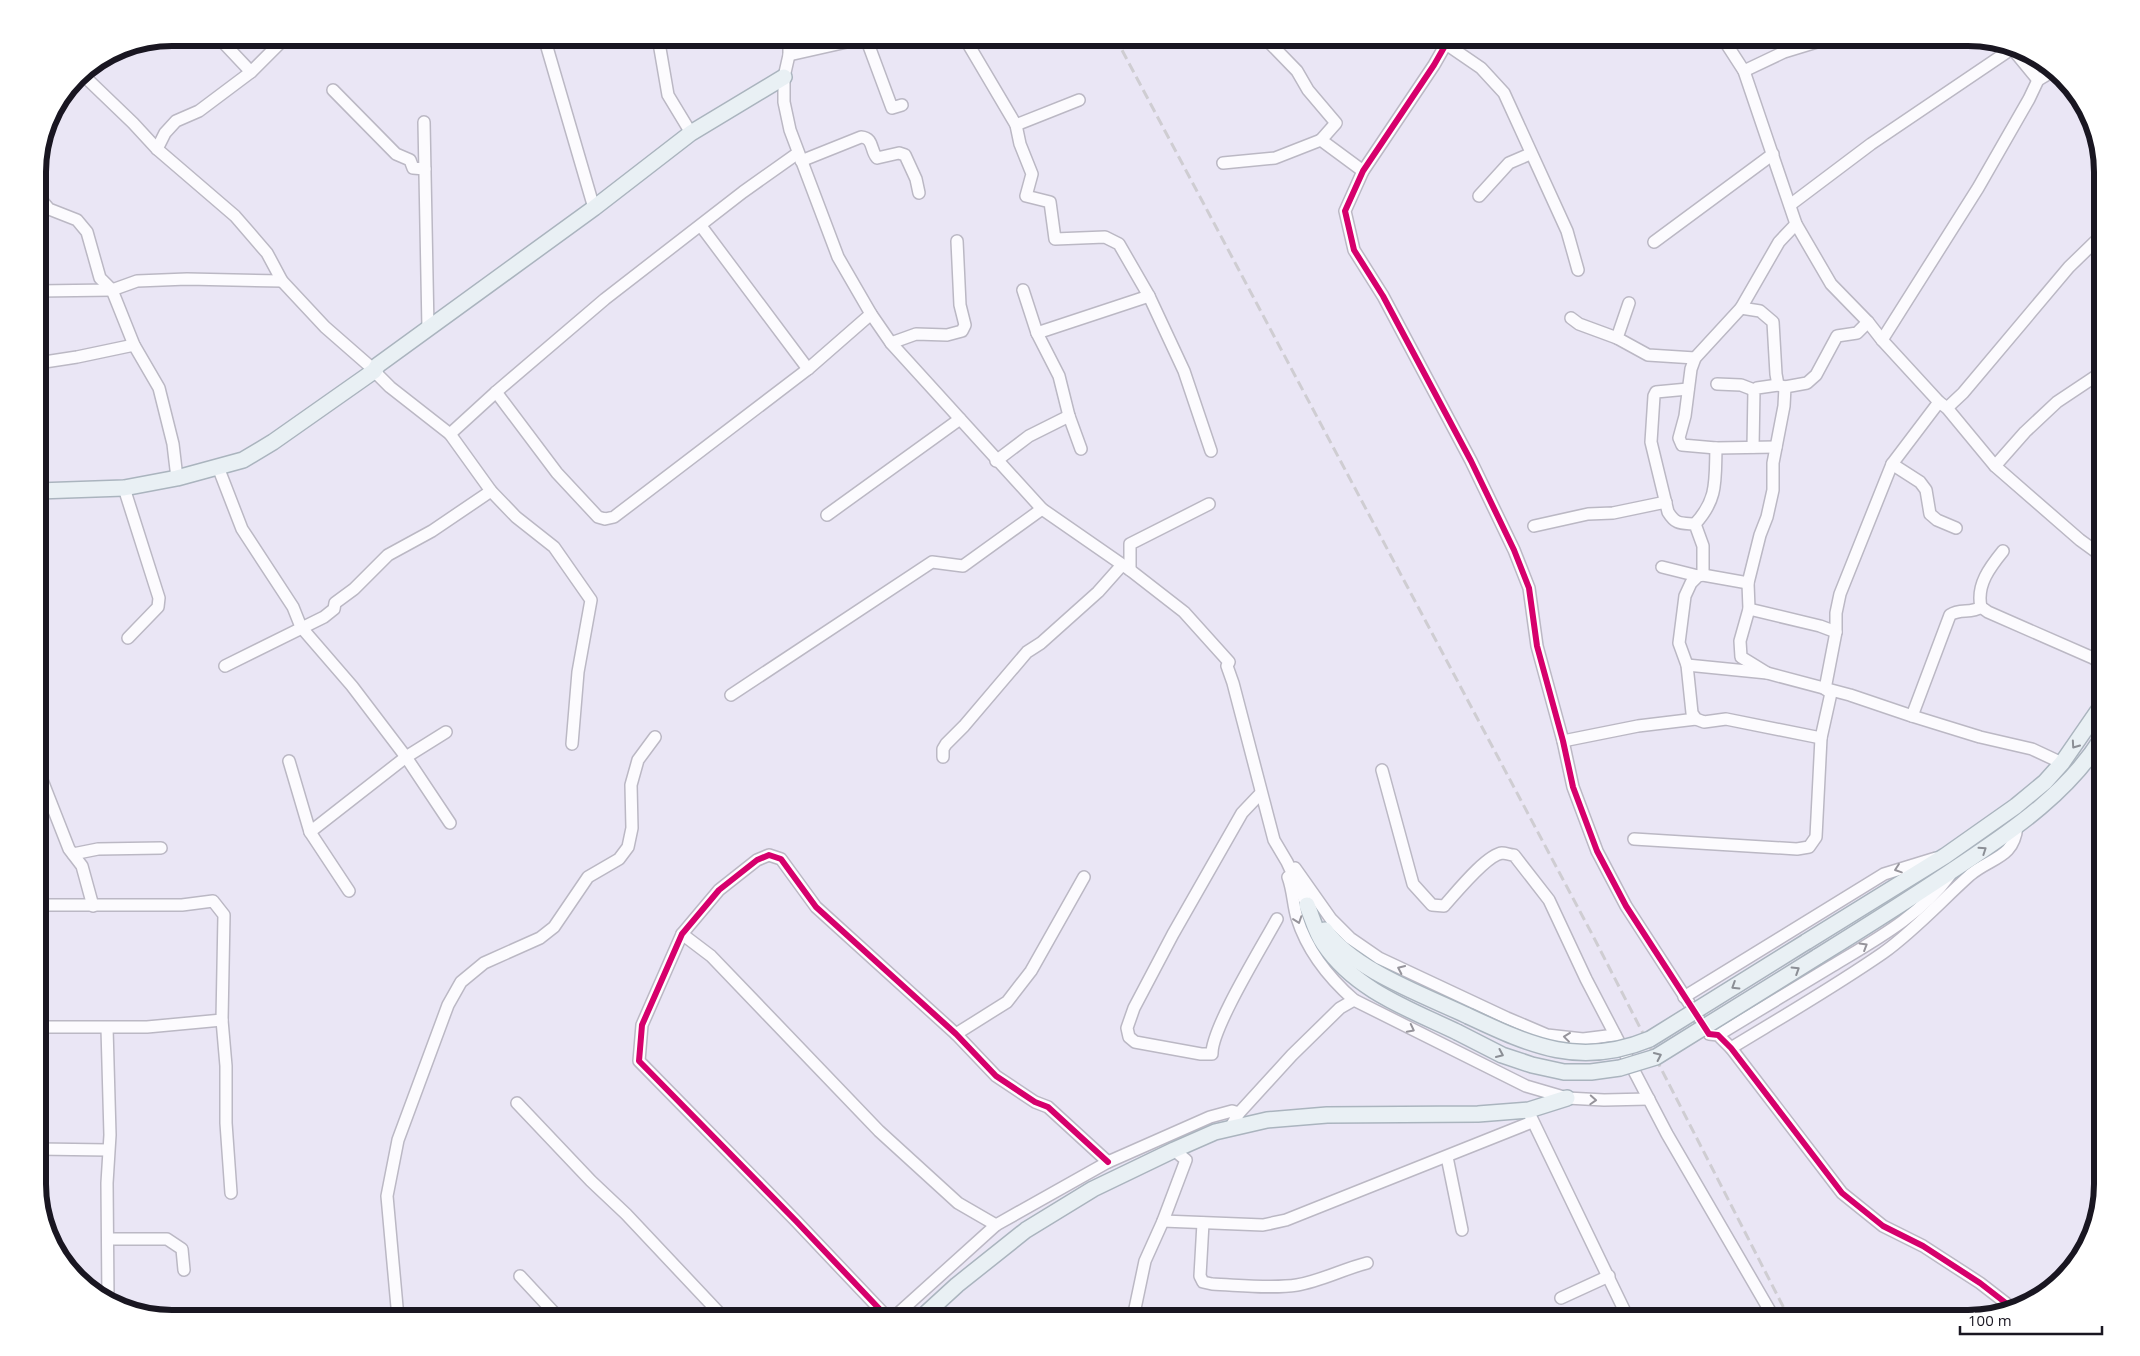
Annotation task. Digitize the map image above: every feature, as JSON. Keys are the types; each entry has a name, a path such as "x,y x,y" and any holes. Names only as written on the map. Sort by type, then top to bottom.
{"main road":[{"path":"47,491 124,488 177,478 243,460 273,442 374,370 594,208 691,133 784,77"},
{"path":"1307,905 1329,936 1345,952 1383,975 1519,1040 1544,1048 1586,1052 1602,1052 1628,1048 1650,1039 1945,856 2016,806 2045,782 2062,763 2094,717"},
{"path":"1307,905 1323,943 1342,966 1371,991 1502,1055 1532,1065 1564,1072 1590,1072 1620,1068 1664,1053 1954,869 2017,826 2053,795 2090,759 2094,752"},
{"path":"930,1310 958,1284 1026,1230 1094,1189 1174,1150 1230,1128 1267,1120 1326,1115 1478,1114 1530,1116 1566,1098"}],"street":[{"path":"226,46 251,72"},
{"path":"157,149 165,133 176,122 200,111 251,72 278,46"},
{"path":"546,46 594,208"},
{"path":"659,46 668,95 691,133"},
{"path":"789,46 784,77 787,118 799,157 838,257 891,343 1042,509 1126,568 1184,612 1229,662 1227,666 1274,840 1290,883 1297,918 1311,949 1335,983 1354,1000 1526,1086 1566,1098 1604,1100 1648,1099"},
{"path":"789,55 830,46"},
{"path":"870,46 892,108 902,104"},
{"path":"969,46 1016,125 1020,144 1032,174 1026,196 1050,202 1055,240 1105,237 1119,244 1149,296 1184,371 1211,451"},
{"path":"1223,163 1275,158 1321,140 1336,123 1308,90 1297,70 1272,46"},
{"path":"1445,46 1363,171 1345,211 1354,250 1383,296 1471,461 1514,550 1529,588 1537,646 1563,740 1573,787 1597,851 1626,906 1709,1034 1718,1035 1879,937 1917,911 1939,891 1954,869"},
{"path":"1454,46 1481,68 1504,93 1530,154 1567,231 1578,270"},
{"path":"1727,46 1744,71 1796,224 1831,284 1943,405 1995,466 2094,550"},
{"path":"1744,71 1784,52 1805,46"},
{"path":"1790,205 1872,144 2006,53"},
{"path":"2020,58 2038,80"},
{"path":"1882,340 1978,188 2038,80 2047,75"},
{"path":"88,79 157,149 235,216 267,253 282,281 325,328 374,370 390,387 450,434 490,491 516,517 554,547 591,600 578,672 572,744"},
{"path":"333,90 396,154 410,160 414,168 425,169"},
{"path":"1016,125 1079,100"},
{"path":"424,122 428,329"},
{"path":"450,434 605,299 743,192 799,157 866,137 870,140 877,158 899,152 906,155 916,179 919,193"},
{"path":"1321,140 1363,171"},
{"path":"1479,196 1509,164 1530,154"},
{"path":"1654,242 1773,154"},
{"path":"47,207 78,220 87,232 100,278 112,290 134,345 159,388 173,444 177,478"},
{"path":"1776,447 1716,448 1682,445 1679,438 1685,416 1690,369 1695,358 1741,308 1779,242 1796,224"},
{"path":"701,226 808,369"},
{"path":"891,343 916,334 947,335 962,331 965,325 960,306 957,241"},
{"path":"1825,689 1836,632 1836,613 1840,594 1892,464 1943,405 1963,393 2012,332 2094,243"},
{"path":"47,291 112,290 137,281 187,279 282,281"},
{"path":"1023,290 1037,333 1059,376 1069,416 1082,449"},
{"path":"1037,333 1149,296"},
{"path":"1617,338 1628,302"},
{"path":"1741,308 1760,311 1773,322 1776,374 1782,386 1784,406 1773,463 1773,490 1748,583 1749,609 1740,641 1740,657 1766,673"},
{"path":"496,392 557,473 598,517 605,519 614,517 808,369 872,314"},
{"path":"1570,318 1579,324 1617,338 1648,355 1695,358"},
{"path":"1717,384 1741,385 1754,390 1757,388 1807,383 1816,375 1837,336 1857,333 1868,322"},
{"path":"47,362 134,345"},
{"path":"1995,466 2025,432 2056,402 2094,377"},
{"path":"1688,389 1656,392 1654,396 1651,442 1668,512 1673,520 1681,523 1695,524"},
{"path":"1753,448 1754,390"},
{"path":"996,460 1029,436 1069,416"},
{"path":"827,515 960,419"},
{"path":"1695,524 1706,512 1711,500 1715,483 1716,448"},
{"path":"1892,464 1920,482 1926,490 1930,514 1937,520 1956,528"},
{"path":"218,468 242,529 293,607 301,627 352,686 406,757 450,823"},
{"path":"124,488 159,598 158,607 128,638"},
{"path":"225,666 329,614 334,609 335,604 388,554 432,531 490,491"},
{"path":"1534,526 1588,514 1613,513 1666,502"},
{"path":"943,757 943,749 946,744 964,726 1027,652 1041,643 1126,568 1130,544 1209,504"},
{"path":"731,695 932,562 963,566 1042,509"},
{"path":"1695,524 1703,546 1700,576 1691,583 1685,596 1679,643 1687,665 1692,713 1696,719"},
{"path":"1981,607 1980,596 1987,571 2003,550"},
{"path":"1662,567 1700,576 1748,583"},
{"path":"1981,607 2094,659"},
{"path":"1912,716 1950,615 1957,611 1974,612 1981,607"},
{"path":"1749,609 1820,626 1836,632"},
{"path":"1687,665 1766,673 1850,695 1912,716 2032,749 2062,763"},
{"path":"1634,839 1761,847 1809,847 1816,837 1821,738 1831,693 1825,689"},
{"path":"1563,740 1638,726 1696,719 1704,722 1726,720 1821,738"},
{"path":"310,832 406,757 446,732"},
{"path":"397,1310 387,1196 398,1140 448,1005 461,982 484,963 540,938 554,927 588,877 619,859 628,846 632,828 632,785 638,760 656,737"},
{"path":"2090,759 2094,762"},
{"path":"289,761 310,832 349,891"},
{"path":"1382,770 1413,884 1432,905 1444,906 1494,856 1503,853 1514,855 1549,900 1582,971 1648,1099 1697,1188 1769,1310"},
{"path":"47,793 69,849 82,866 94,906"},
{"path":"1261,793 1242,813 1174,934 1134,1008 1127,1028 1128,1037 1135,1042 1201,1054 1212,1054 1212,1046 1224,1018 1277,919"},
{"path":"1731,1048 1883,953 1932,914 1972,874 2011,848 2016,837 2017,826"},
{"path":"1274,840 1330,919 1350,938 1379,958 1547,1035 1583,1039 1615,1035"},
{"path":"1274,840 1287,862 1307,905"},
{"path":"73,854 98,849 161,848"},
{"path":"880,1310 639,1061 642,1025 682,934 719,890 757,860 769,855 781,860 816,907 956,1034 996,1076 1035,1102 1048,1107 1108,1162"},
{"path":"1684,997 1884,874 1945,856"},
{"path":"956,1034 1007,1002 1030,971 1084,877"},
{"path":"47,905 182,905 213,901 224,915 222,1020 226,1066 226,1123 230,1193"},
{"path":"682,934 711,956 879,1131 958,1203 996,1225"},
{"path":"1230,1128 1239,1113 1292,1055 1340,1008 1354,1000"},
{"path":"47,1027 147,1027 222,1020"},
{"path":"107,1028 110,1135 108,1150 108,1292"},
{"path":"1718,1035 1731,1048 1842,1193 1883,1226 1922,1246 1980,1283 2006,1303"},
{"path":"517,1103 716,1310"},
{"path":"902,1310 996,1225 1108,1162 1210,1117 1232,1111 1239,1113"},
{"path":"1163,1221 1263,1225 1286,1220 1447,1157 1530,1116 1624,1310"},
{"path":"47,1149 108,1150"},
{"path":"1135,1310 1145,1261 1163,1221 1186,1160 1174,1150"},
{"path":"1447,1157 1462,1230"},
{"path":"1203,1223 1200,1276 1203,1282 1212,1284 1294,1285 1312,1282 1344,1269 1367,1263"},
{"path":"108,1239 167,1238 182,1249 184,1270"},
{"path":"520,1276 552,1310"},
{"path":"1561,1298 1608,1276"}],"railway":[{"path":"1120,46 1592,934 1785,1310"}],"cycle path":[{"path":"1445,46 1363,171 1345,211 1354,250 1383,296 1471,461 1514,550 1529,588 1537,646 1563,741 1573,787 1597,851 1626,906 1709,1034 1718,1035 1731,1048 1842,1193 1883,1226 1923,1246 1980,1283 2006,1303"},
{"path":"880,1310 639,1061 642,1025 682,934 719,890 757,860 769,855 781,859 816,907 956,1034 996,1076 1035,1102 1048,1107 1108,1162"}]}
